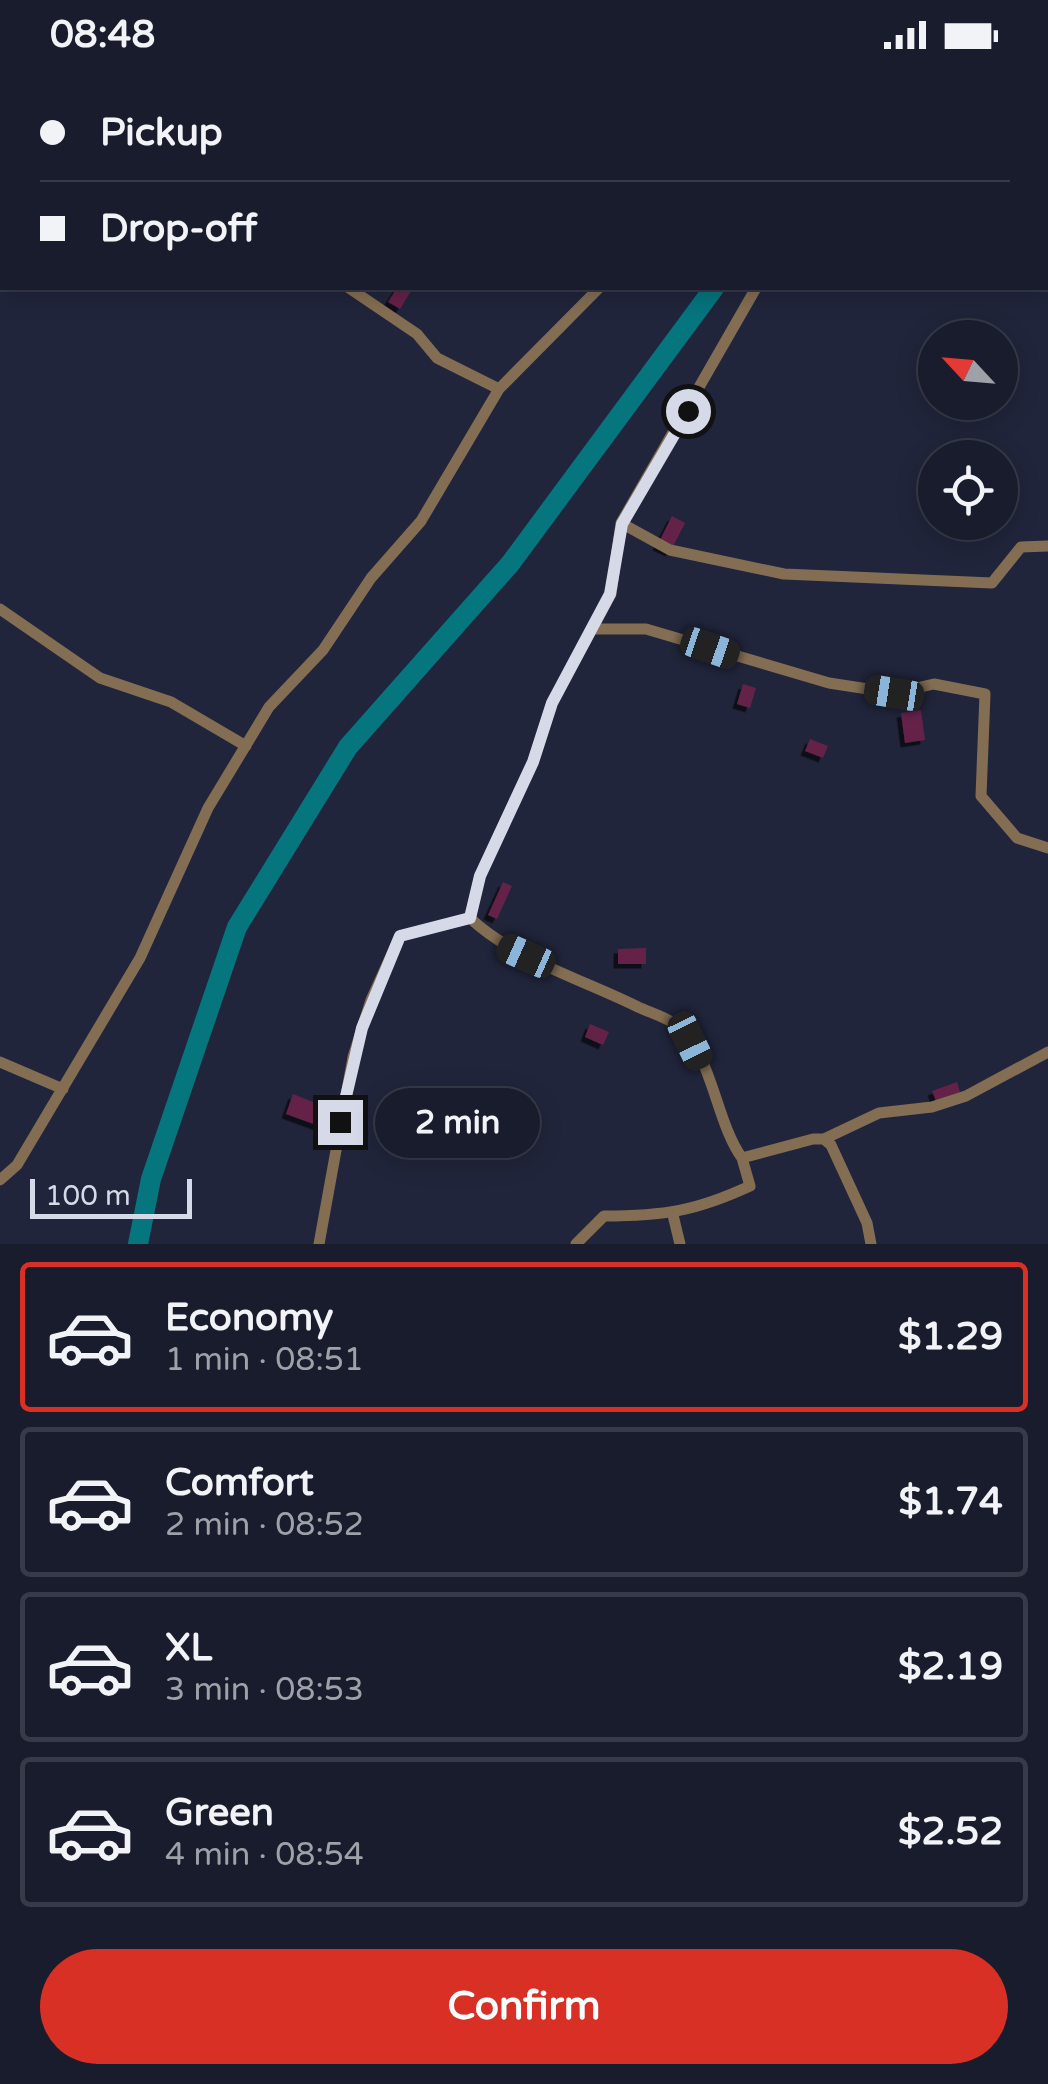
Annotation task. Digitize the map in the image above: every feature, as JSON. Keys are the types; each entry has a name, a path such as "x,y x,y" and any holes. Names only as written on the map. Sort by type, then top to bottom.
{"street":[{"path":"351,290 417,334 436,358 499,389"},
{"path":"0,1180 17,1165 140,958 208,808 269,707 323,650 370,578 421,521 499,389 597,290"},
{"path":"470,918 480,876 533,762 552,703 610,594 622,524 755,290"},
{"path":"622,524 670,550 784,574 840,574 908,583 992,583 1021,547 1048,546"},
{"path":"0,609 100,678 171,702 246,746"},
{"path":"592,629 646,629 775,670 845,685 894,693 934,684 985,694 981,796 1017,838 1048,848"},
{"path":"470,918 496,942 586,980 679,1027 690,1041 731,1142 742,1158 750,1186 673,1215 604,1216 576,1244"},
{"path":"319,1244 353,1057 400,936 470,918"},
{"path":"742,1158 824,1139 880,1113 932,1107 966,1096 1048,1052"},
{"path":"0,1062 63,1089"},
{"path":"824,1139 832,1145 867,1223 871,1244"},
{"path":"673,1215 680,1244"}],"building":[{"path":"396,290 412,290 400,309 388,302"},
{"path":"672,516 685,523 670,552 657,546"},
{"path":"743,684 756,688 750,708 737,704"},
{"path":"921,710 925,740 905,743 901,713"},
{"path":"810,739 828,746 823,758 805,751"},
{"path":"503,882 512,886 497,919 488,915"},
{"path":"646,948 646,964 618,964 618,949"},
{"path":"590,1024 609,1032 603,1045 585,1037"},
{"path":"957,1082 960,1092 936,1101 932,1091"},
{"path":"293,1094 326,1107 319,1126 286,1114"}],"waterway":[{"path":"138,1244 151,1179 237,927 348,747 510,564 713,290"}],"route":[{"path":"340,1122 362,1028 400,936 470,918 480,876 533,762 552,703 610,594 622,524 688,411"}]}
